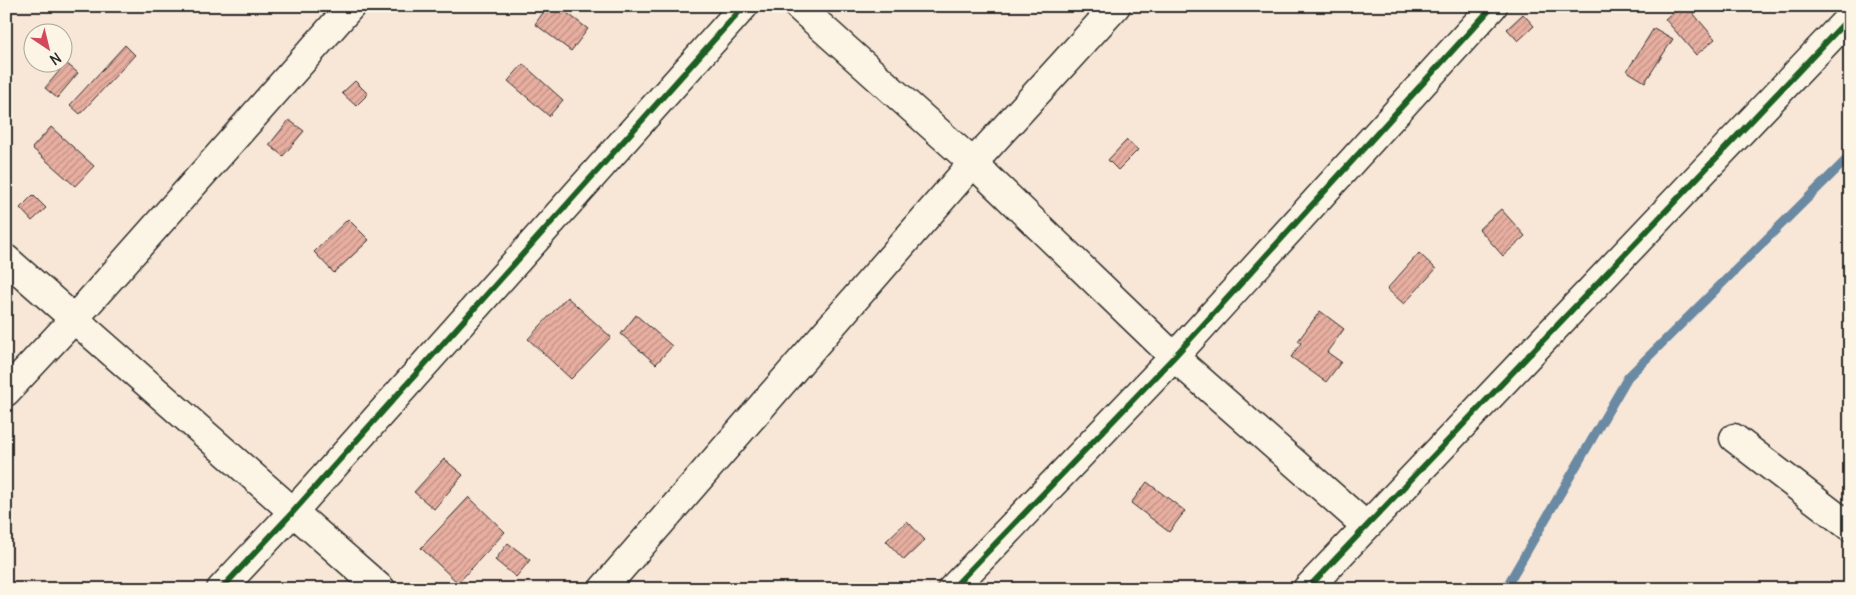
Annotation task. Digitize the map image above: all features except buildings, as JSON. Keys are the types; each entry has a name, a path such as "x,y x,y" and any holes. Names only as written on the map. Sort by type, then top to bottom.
{"street":[{"path":"6,392 74,319 351,6"},
{"path":"221,589 744,6"},
{"path":"798,6 973,163 1174,357 1366,526"},
{"path":"603,589 973,163 1116,6"},
{"path":"952,589 1174,357 1493,6"},
{"path":"1307,589 1850,17"},
{"path":"6,259 381,589"},
{"path":"1734,438 1850,527"}],"waterway":[{"path":"1505,589 1628,377 1850,156"}],"cycle path":[{"path":"221,589 292,513 744,6"},
{"path":"952,589 1174,357 1493,6"},
{"path":"1307,589 1850,17"}]}
